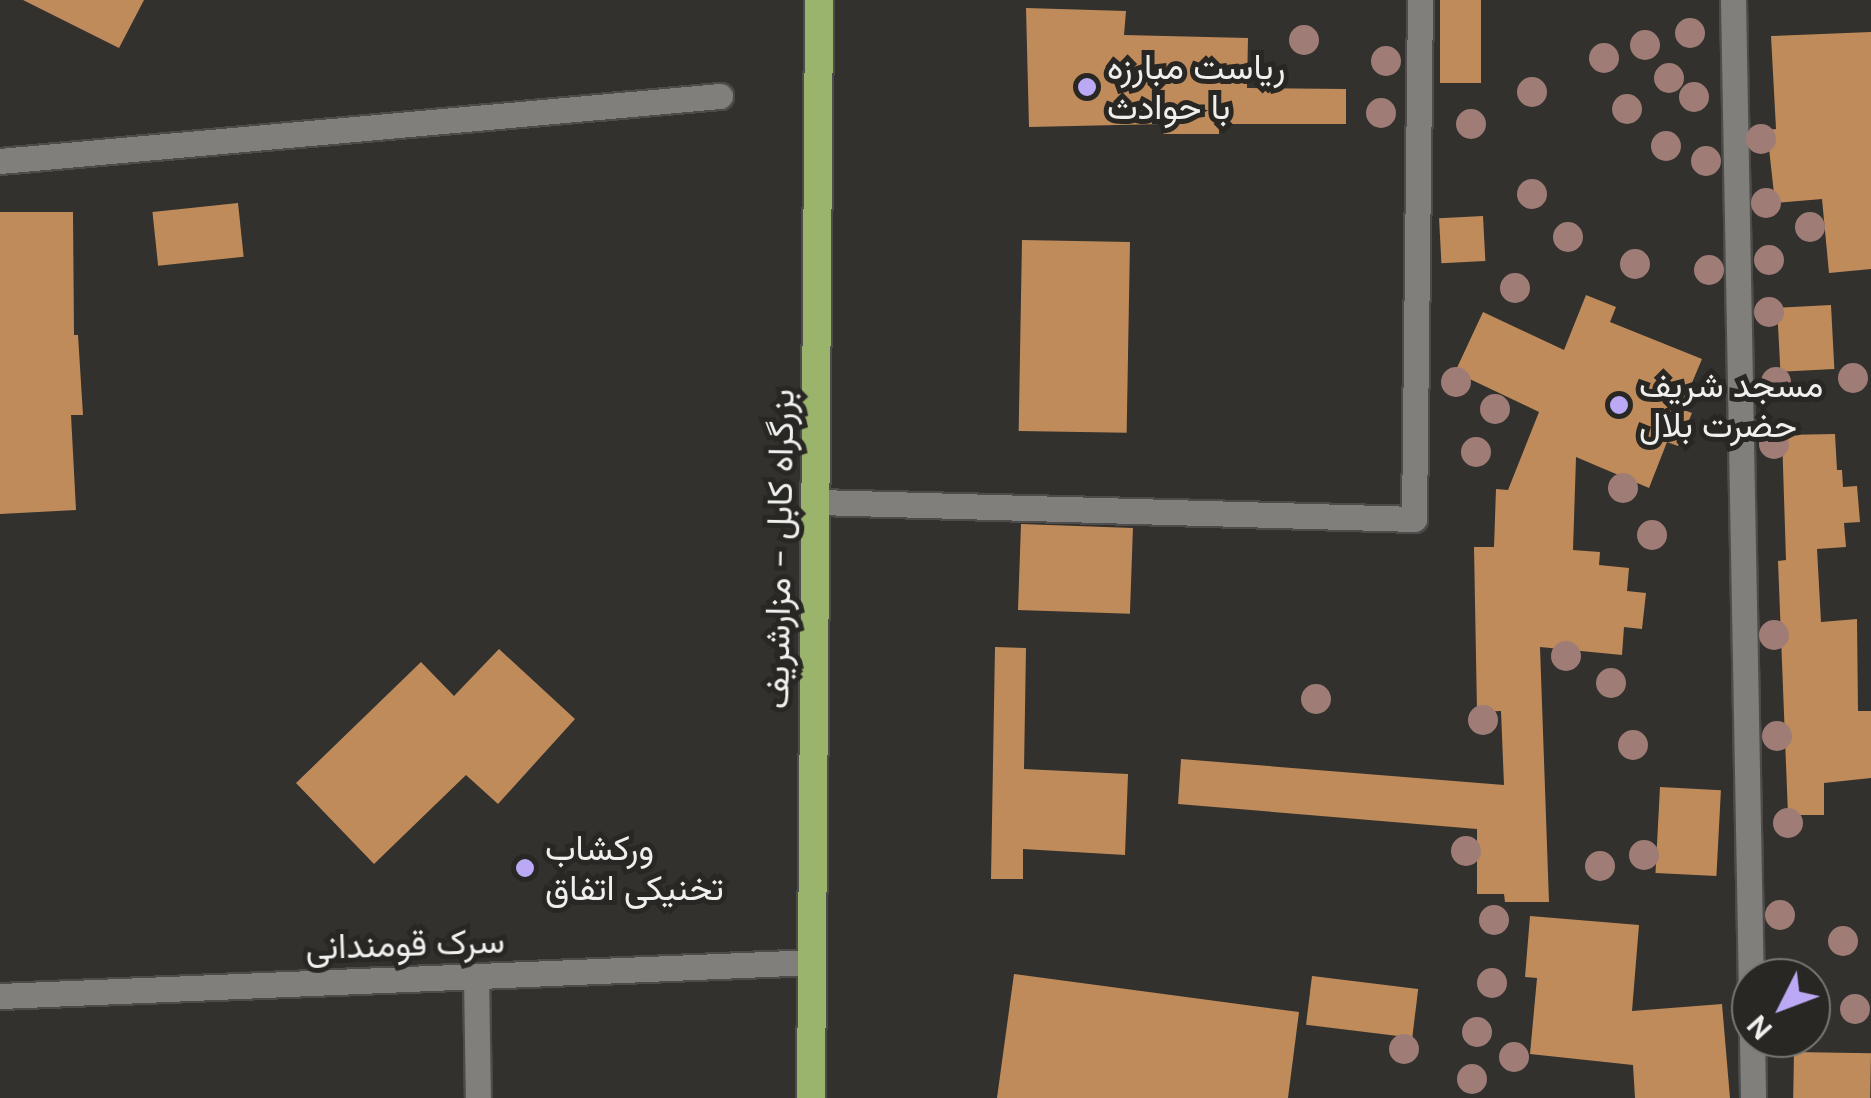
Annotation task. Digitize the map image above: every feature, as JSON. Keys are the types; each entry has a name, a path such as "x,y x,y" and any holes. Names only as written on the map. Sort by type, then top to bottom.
{"highway":[{"name":"بزرگراه کابل - مزارشریف","path":"810,1098 818,502 819,0"}],"street":[{"path":"818,502 1414,519 1420,0"},
{"path":"1733,0 1750,958"},
{"path":"0,161 720,96"},
{"name":"سرک قومندانی","path":"0,996 813,962"},
{"path":"476,976 478,1098"},
{"path":"1752,1058 1753,1098"}],"building":[{"path":"23,0 144,0 119,48"},
{"path":"1440,0 1481,0 1481,83 1440,83"},
{"path":"1026,8 1126,11 1124,35 1248,38 1247,88 1346,89 1346,124 1219,124 1219,134 1163,134 1163,124 1029,127"},
{"path":"1871,32 1871,269 1829,273 1822,199 1775,203 1767,130 1776,129 1771,36"},
{"path":"238,203 244,257 158,266 152,212"},
{"path":"0,212 73,212 74,335 78,335 83,415 71,415 76,510 0,514"},
{"path":"1483,216 1485,261 1441,263 1439,218"},
{"path":"1022,240 1130,242 1127,433 1019,431"},
{"path":"1586,295 1616,307 1610,322 1702,359 1681,409 1692,413 1678,446 1667,442 1649,488 1576,457 1573,550 1600,552 1599,565 1629,568 1627,591 1646,593 1642,629 1624,627 1622,655 1540,647 1549,902 1505,902 1504,894 1477,894 1477,829 1178,804 1181,759 1504,785 1501,711 1477,712 1474,547 1494,547 1496,489 1508,490 1539,412 1455,372 1483,312 1564,350"},
{"path":"1831,305 1834,369 1780,372 1777,308"},
{"path":"1835,434 1837,470 1842,470 1843,487 1857,486 1860,522 1844,523 1846,547 1817,549 1821,622 1857,619 1858,711 1871,711 1871,778 1824,783 1824,815 1788,815 1778,561 1786,560 1782,435"},
{"path":"1021,524 1133,528 1130,614 1018,610"},
{"path":"995,647 1026,648 1024,769 1128,774 1125,855 1023,849 1023,879 991,879"},
{"path":"499,649 575,719 498,804 466,775 374,864 296,783 421,662 454,696"},
{"path":"1660,787 1721,790 1716,876 1655,873"},
{"path":"1530,916 1639,925 1632,1011 1722,1004 1730,1098 1635,1098 1633,1065 1530,1054 1537,978 1525,977"},
{"path":"1014,974 1299,1012 1288,1098 997,1098"},
{"path":"1312,976 1418,989 1412,1038 1306,1025"},
{"path":"1831,1053 1871,1053 1870,1098 1793,1098 1794,1058 1831,1058"}],"place":[{"name":"ریاست مبارزه با حوادث","path":"1087,87"},
{"name":"مسجد شریف حضرت بلال","path":"1619,405"},
{"name":"ورکشاب تخنیکی اتفاق","path":"525,868"}]}
